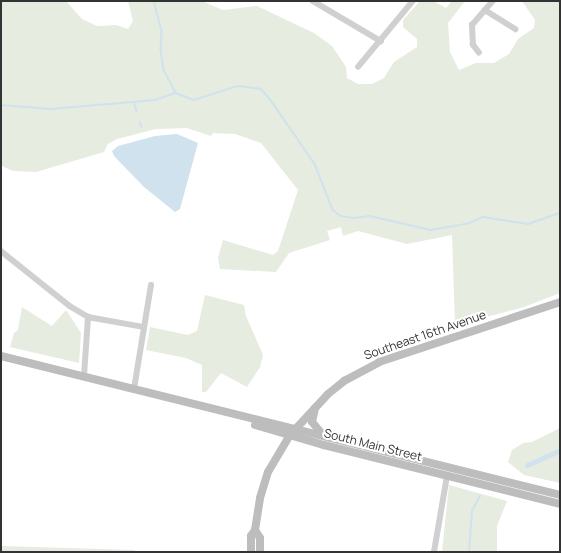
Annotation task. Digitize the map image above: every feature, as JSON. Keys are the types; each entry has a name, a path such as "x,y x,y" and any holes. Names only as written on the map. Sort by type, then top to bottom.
{"main road":[{"name":"Southeast 16th Avenue","path":"251,552 251,536 255,530 260,498 268,472 292,432 316,405 344,381 379,362 560,302"},
{"name":"South Main Street","path":"1,356 182,402 187,401 392,463 448,472 560,495"},
{"path":"316,405 312,422 316,430 327,437"},
{"name":"South Main Street","path":"292,432 327,437 396,453 448,472 560,504"},
{"path":"392,463 396,453"},
{"path":"255,530 260,538 260,552"}],"street":[{"path":"313,1 381,41"},
{"path":"479,53 473,44 472,25 493,1"},
{"path":"358,66 413,2"},
{"path":"485,10 516,29"},
{"path":"1,251 70,306 88,317 144,326"},
{"path":"134,389 151,285"},
{"path":"84,376 88,317"},
{"path":"434,552 448,472"}],"shaded area":[{"path":"1,1 66,1 82,19 97,26 116,25 128,29 133,21 128,1 202,1 223,10 257,6 314,33 332,46 346,67 347,78 358,84 372,84 384,78 394,62 417,47 417,39 403,27 403,20 420,1 433,1 446,8 452,1 465,1 448,23 450,52 459,70 476,63 494,63 509,54 518,39 534,28 535,20 522,1 560,1 560,293 524,307 455,325 452,235 407,244 358,231 343,236 341,227 327,231 330,240 289,253 276,272 220,269 218,258 223,240 273,255 278,251 298,190 261,143 235,134 213,133 211,136 187,128 156,129 117,139 108,144 104,152 36,172 13,171 4,167 1,165"},
{"path":"205,295 244,305 246,316 263,355 260,367 247,387 221,373 206,392 202,392 202,365 186,358 146,350 150,327 188,335 197,331"},
{"path":"22,307 52,326 66,310 81,333 79,363 10,347 14,333 18,330"},
{"path":"560,428 560,483 524,475 508,462 512,450 523,443 532,442"},
{"path":"449,485 507,501 497,526 497,552 442,552"},
{"path":"1,546 135,550 135,552 1,552"}],"water":[{"path":"177,134 198,143 180,209 175,212 144,187 114,156 112,151 118,146 155,136"}],"waterway":[{"path":"154,1 162,31 161,49 164,70 176,93 194,100 238,86 261,89 270,99 315,164 333,210 341,216 354,218 370,216 431,230 469,223 483,217 528,224 560,213"},
{"path":"1,105 51,109 155,100 175,93"},
{"path":"134,102 137,111"},
{"path":"140,122 142,127"},
{"path":"527,465 560,450"},
{"path":"469,552 472,511 480,496"}]}
